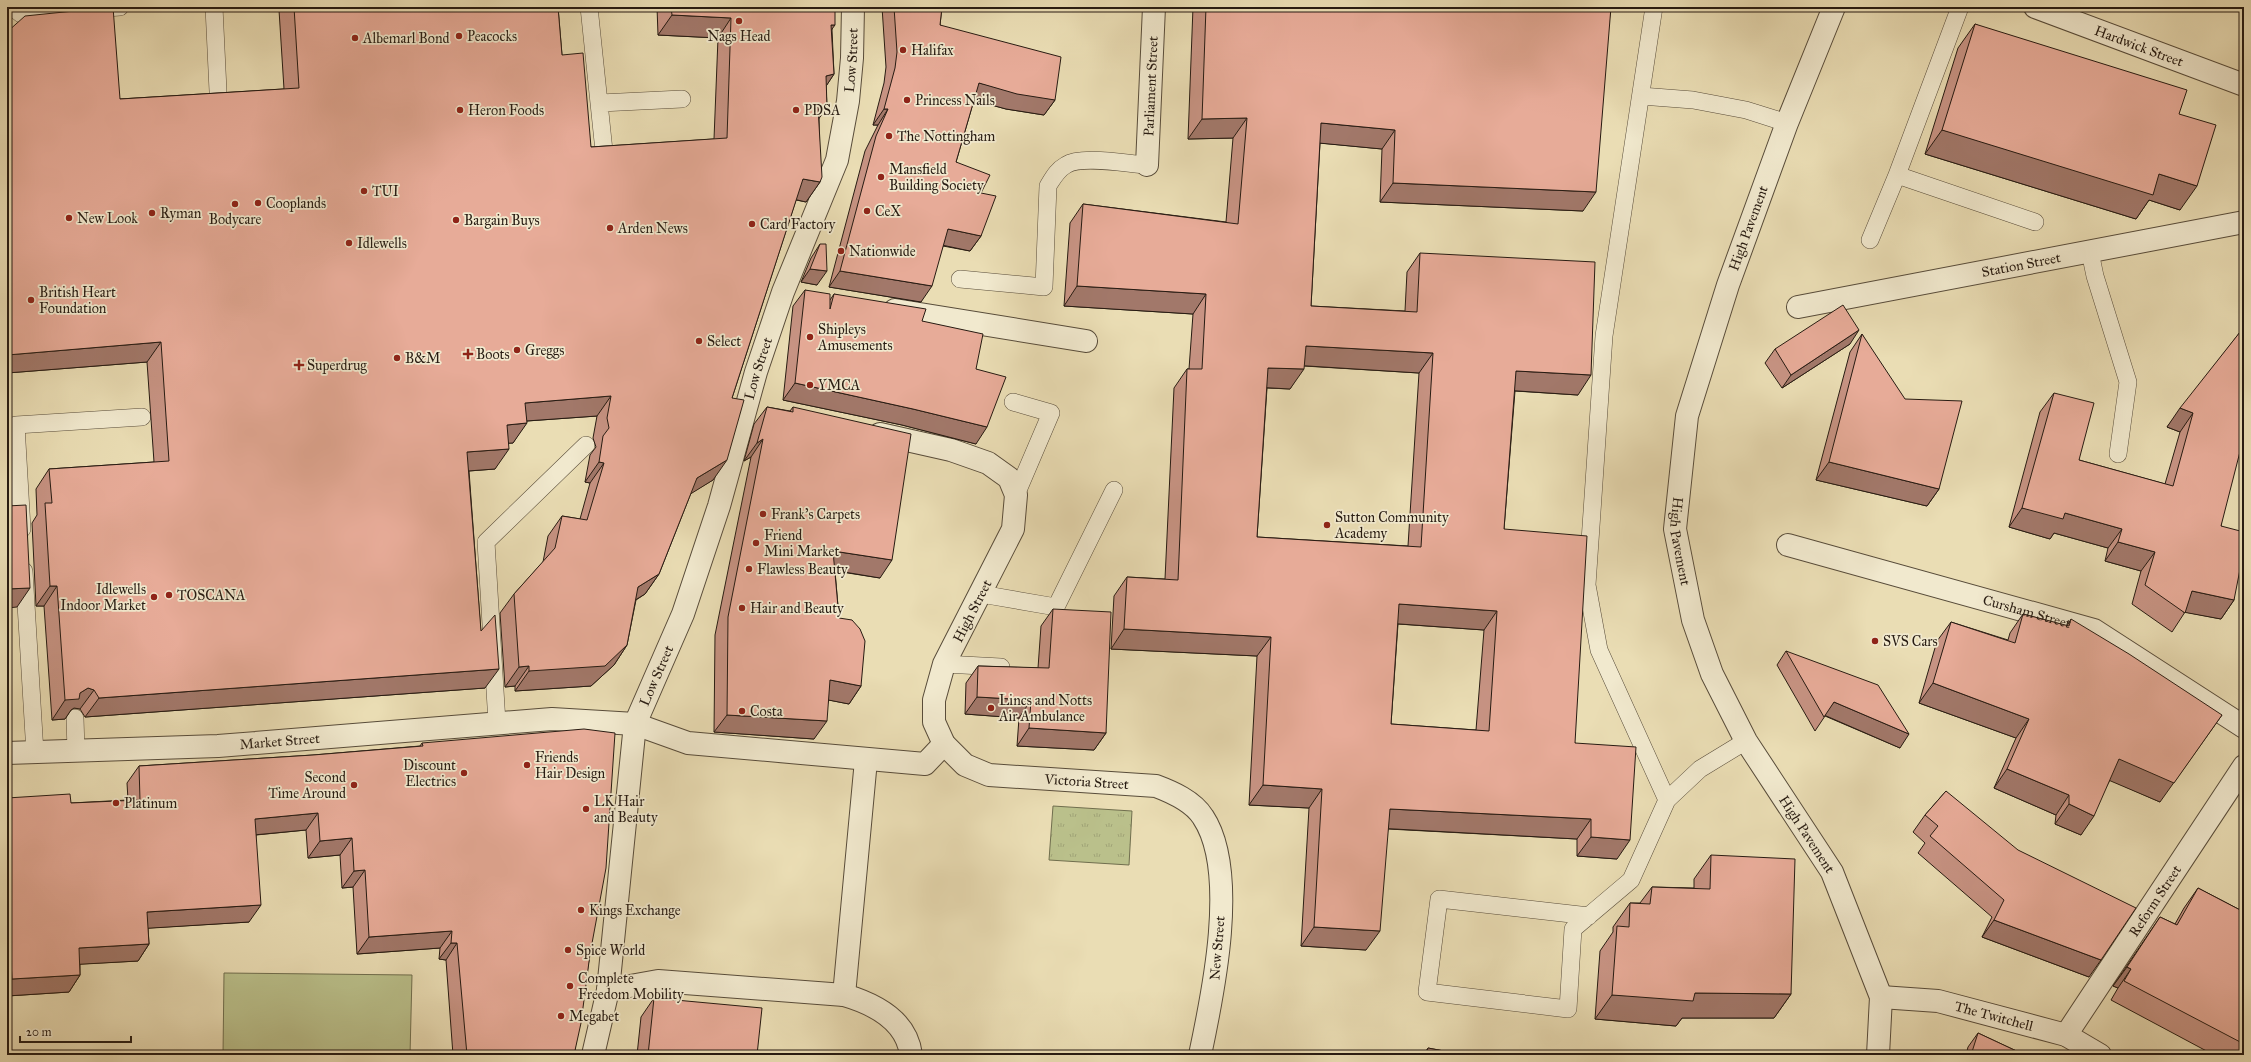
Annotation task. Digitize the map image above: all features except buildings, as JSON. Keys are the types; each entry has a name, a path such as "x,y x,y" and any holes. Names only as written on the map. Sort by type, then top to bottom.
{"street":[{"name":"Low Street","path":"593,1055 608,990 635,724 683,614 719,506 756,406 756,372 783,292 837,160 848,101 852,58 853,7"},
{"name":"Parliament Street","path":"1147,165 1154,7"},
{"name":"High Pavement","path":"1834,7 1787,123 1728,286 1687,416 1675,529 1693,620 1712,674 1746,741 1832,872 1881,997 1878,1055"},
{"name":"Hardwick Street","path":"2035,7 2244,85"},
{"name":"Station Street","path":"1798,307 2244,222"},
{"path":"783,292 807,296"},
{"path":"876,307 1086,341"},
{"path":"857,429 951,450 988,463 1013,487"},
{"name":"High Street","path":"944,744 934,722 934,700 944,664 1013,529 1013,487"},
{"name":"Cursham Street","path":"1788,545 2094,630 2244,727"},
{"name":"Market Street","path":"7,753 218,746 552,719 635,724 688,743 866,760 926,764 944,744"},
{"name":"Victoria Street","path":"944,744 965,765 989,775 1156,786 1177,794 1202,816 1215,841"},
{"path":"844,996 866,760"},
{"name":"Reform Street","path":"2066,1035 2244,766"},
{"name":"New Street","path":"1200,1055 1213,993 1222,898 1215,841"},
{"path":"608,990 658,981 844,996 867,1001 884,1012 900,1027 910,1045 911,1055"},
{"name":"The Twitchell","path":"1881,997 1938,1001 2066,1035 2100,1055"}],"lane":[{"path":"12,7 21,14 120,7"},
{"path":"214,7 218,91"},
{"path":"589,7 604,151"},
{"path":"1654,7 1604,336 1587,585 1599,650 1667,800"},
{"path":"1870,240 1897,175 1960,7"},
{"path":"1641,96 1693,100 1746,110 1787,123"},
{"path":"600,103 682,99"},
{"path":"960,278 1044,287 1048,186 1056,172 1067,164 1082,161 1147,165"},
{"path":"1897,175 2035,222"},
{"path":"2090,252 2095,276 2128,382 2118,454"},
{"path":"1013,402 1052,412 1013,487"},
{"path":"34,753 16,425 142,417"},
{"path":"497,723 486,542 586,445"},
{"path":"980,594 1056,606 1114,490"},
{"path":"944,664 1015,668"},
{"path":"75,718 76,751"},
{"path":"1589,916 1439,899 1427,992 1568,1009 1573,929 1589,916 1631,880 1667,800 1700,770 1746,741"}],"green space":[{"path":"1053,806 1132,811 1129,865 1049,860"},
{"path":"224,973 412,975 410,1055 223,1055"}],"place":[{"name":"Nags Head","path":"739,21"},
{"name":"Peacocks","path":"459,36"},
{"name":"Albemarl Bond","path":"355,38"},
{"name":"Halifax","path":"903,50"},
{"name":"Princess Nails","path":"907,100"},
{"name":"Heron Foods","path":"460,110"},
{"name":"PDSA","path":"796,110"},
{"name":"The Nottingham","path":"889,136"},
{"name":"Mansfield Building Society","path":"881,177"},
{"name":"TUI","path":"364,191"},
{"name":"Cooplands","path":"258,203"},
{"name":"Bodycare","path":"235,204"},
{"name":"CeX","path":"867,211"},
{"name":"Ryman","path":"152,213"},
{"name":"New Look","path":"69,218"},
{"name":"Bargain Buys","path":"456,220"},
{"name":"Card Factory","path":"752,224"},
{"name":"Arden News","path":"610,228"},
{"name":"Idlewells","path":"349,243"},
{"name":"Nationwide","path":"841,251"},
{"name":"British Heart Foundation","path":"31,300"},
{"name":"Shipleys Amusements","path":"810,337"},
{"name":"Select","path":"699,341"},
{"name":"Greggs","path":"517,350"},
{"name":"Boots","path":"468,354"},
{"name":"B&M","path":"397,358"},
{"name":"Superdrug","path":"299,365"},
{"name":"YMCA","path":"810,385"},
{"name":"Frank's Carpets","path":"763,514"},
{"name":"Sutton Community Academy","path":"1327,525"},
{"name":"Friend Mini Market","path":"756,543"},
{"name":"Flawless Beauty","path":"749,569"},
{"name":"TOSCANA","path":"169,595"},
{"name":"Idlewells Indoor Market","path":"154,597"},
{"name":"Hair and Beauty","path":"742,608"},
{"name":"SVS Cars","path":"1875,641"},
{"name":"Lincs and Notts Air Ambulance","path":"991,708"},
{"name":"Costa","path":"742,711"},
{"name":"Friends Hair Design","path":"527,765"},
{"name":"Discount Electrics","path":"464,773"},
{"name":"Second Time Around","path":"354,785"},
{"name":"Platinum","path":"116,803"},
{"name":"LK Hair and Beauty","path":"586,809"},
{"name":"Kings Exchange","path":"581,910"},
{"name":"Spice World","path":"568,950"},
{"name":"Complete Freedom Mobility","path":"570,986"},
{"name":"Megabet","path":"561,1016"}]}
